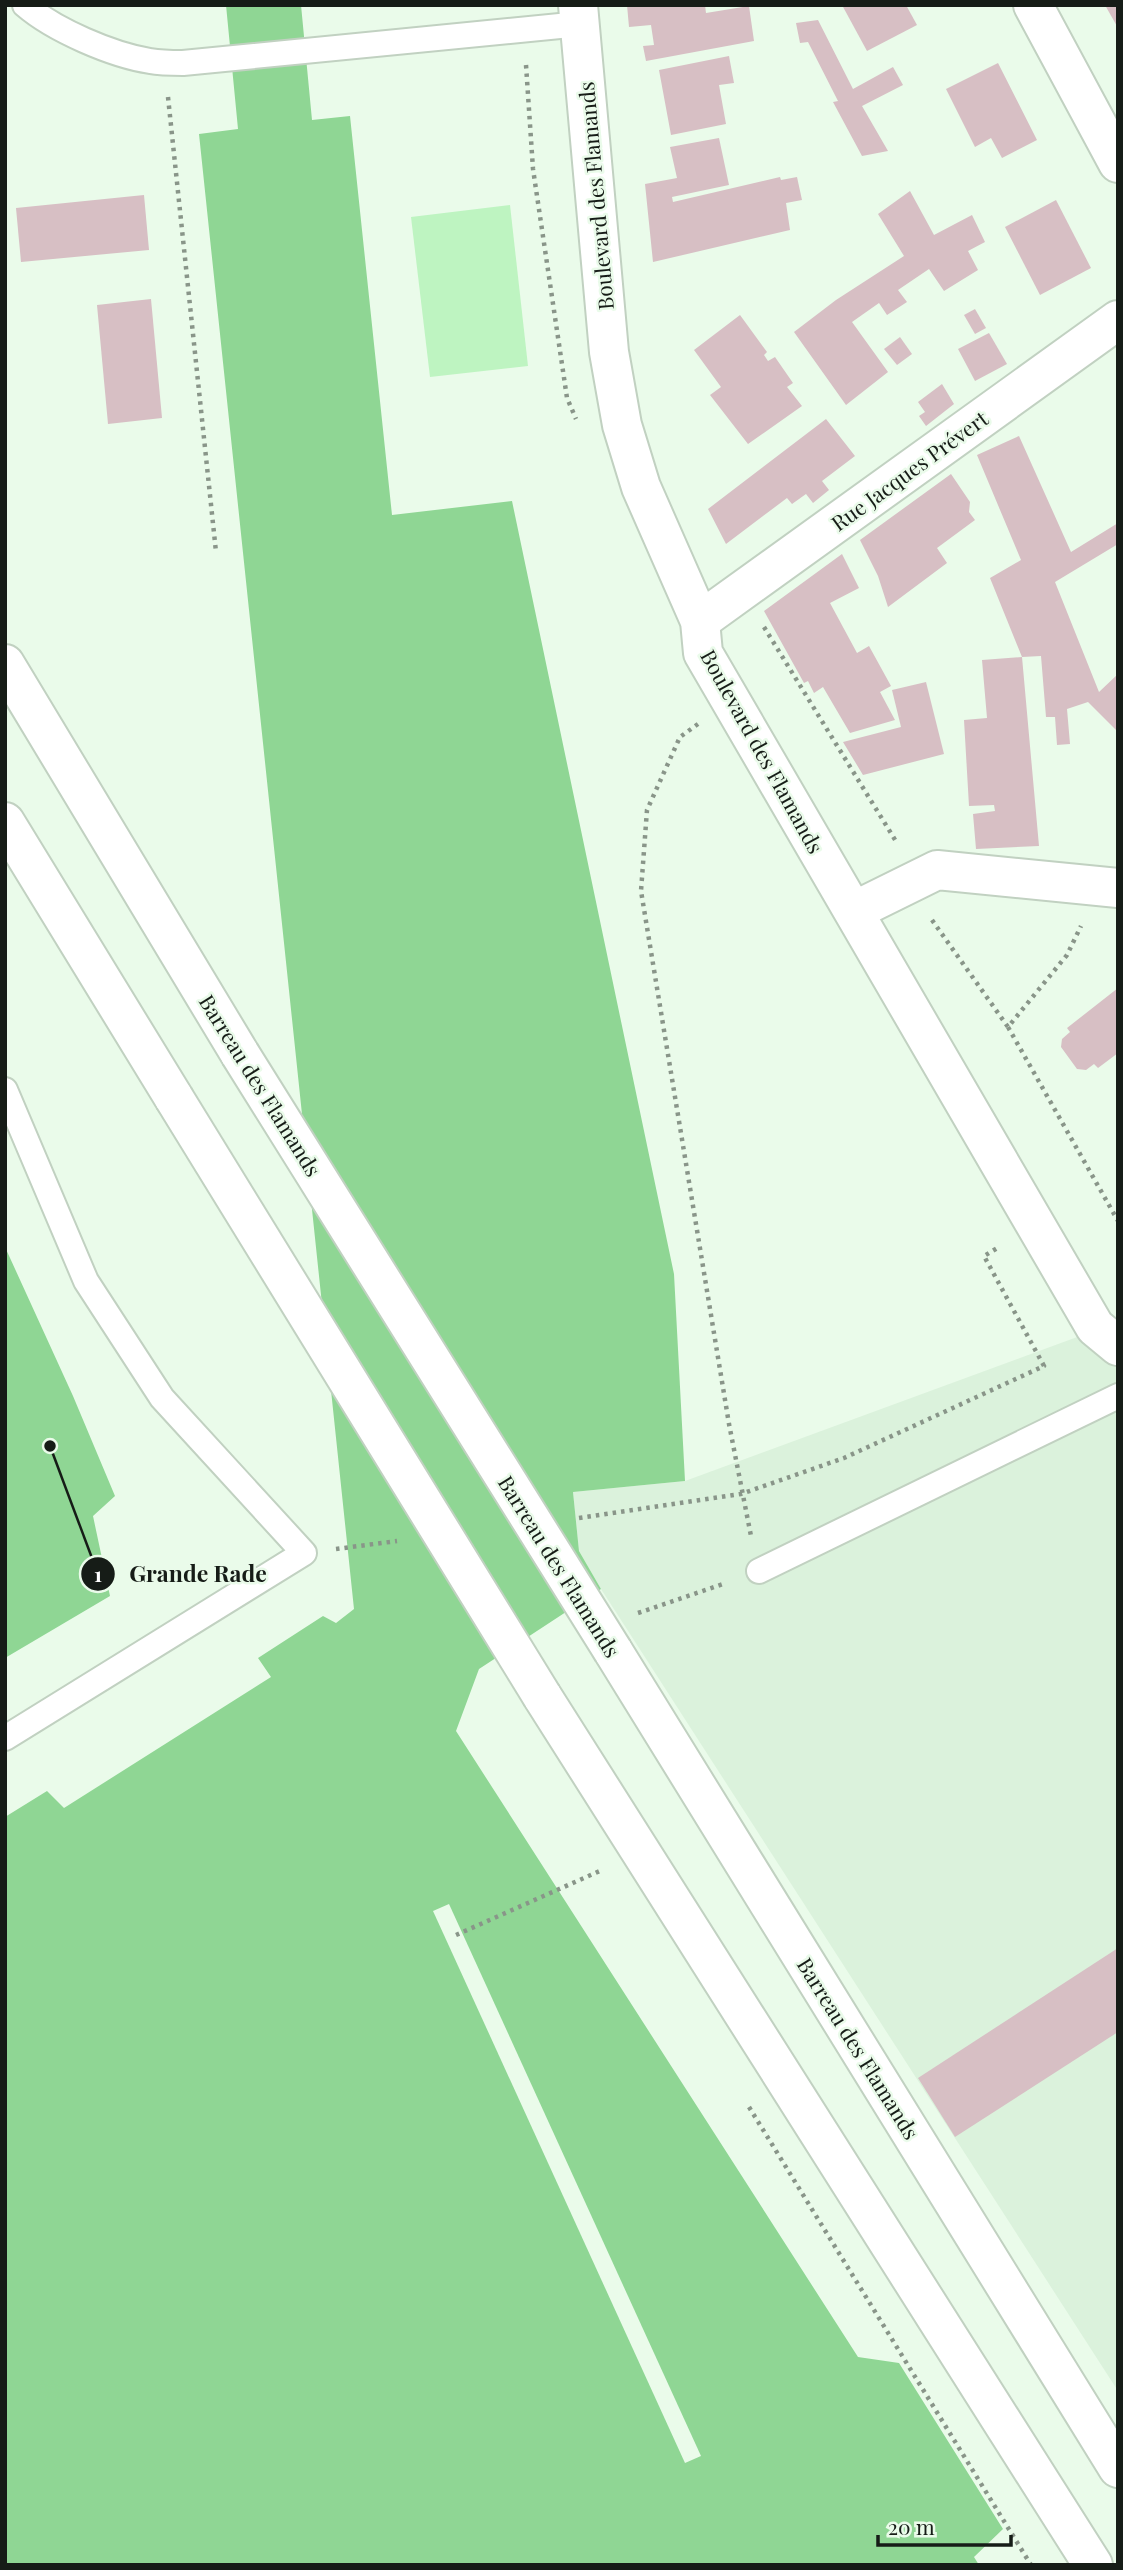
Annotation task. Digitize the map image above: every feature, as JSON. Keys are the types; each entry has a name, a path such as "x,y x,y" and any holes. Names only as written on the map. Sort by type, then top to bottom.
{"main road":[{"path":"1034,5 1118,163"},
{"name":"Boulevard des Flamands","path":"579,15 609,352 622,425 641,487 700,621 703,653 1095,1328 1118,1346"},
{"name":"Rue Jacques Prévert","path":"700,621 1118,320"},
{"name":"Barreau des Flamands","path":"5,664 240,1054 1118,2468"},
{"path":"5,822 542,1696 1093,2565"},
{"path":"854,911 937,870 1118,888"}],"lane":[{"path":"25,5 70,33 109,49 150,61 170,62 310,52 579,15"},
{"path":"5,1090 86,1281 162,1398 304,1553 5,1738"},
{"path":"759,1572 1118,1396"}],"path":[{"path":"170,62 168,107 216,552"},
{"path":"631,1615 759,1572 741,1494 641,891 648,810 680,737 733,703"},
{"path":"1008,1027 1118,1221"},
{"path":"580,1518 741,1494 844,1458 1044,1366 984,1256 1035,1225"},
{"path":"456,1935 602,1870"},
{"path":"1003,2519 1031,2565"}],"shaded area":[{"path":"226,5 301,5 312,120 350,116 392,515 512,501 674,1274 685,1481 573,1492 579,1551 601,1589 479,1669 456,1731 858,2357 899,2363 1003,2529 974,2557 979,2565 5,2565 5,1817 47,1791 64,1808 271,1677 258,1658 323,1616 336,1623 354,1609 199,134 238,129"},
{"path":"510,205 528,366 430,377 411,217"},
{"path":"5,1247 115,1496 93,1516 110,1596 5,1658"},
{"path":"1118,1322 1118,2391 601,1589 579,1551 573,1492 685,1481"}],"pier":[{"path":"449,1904 701,2456 685,2463 433,1911"}],"building":[{"path":"627,5 705,5 706,13 749,6 754,41 646,61 643,46 654,45 651,25 629,27"},
{"path":"842,5 906,5 917,25 867,51"},
{"path":"1105,5 1118,5 1118,28"},
{"path":"818,20 853,89 893,67 903,85 862,106 888,151 862,156 833,102 838,101 808,42 800,43 796,23"},
{"path":"729,56 734,83 719,85 726,124 671,135 659,70"},
{"path":"998,63 1037,140 1002,158 991,138 975,147 946,89"},
{"path":"719,138 729,185 672,197 673,202 780,177 781,180 797,177 802,200 786,203 790,230 653,262 645,184 677,178 670,147"},
{"path":"910,191 934,235 972,215 985,242 968,251 978,270 944,291 929,269 898,290 907,302 887,315 879,303 852,322 888,372 846,405 794,332 836,300 904,256 878,214"},
{"path":"144,195 149,250 21,262 16,208"},
{"path":"1056,200 1091,268 1040,295 1005,227"},
{"path":"151,299 162,418 108,424 97,305"},
{"path":"975,309 986,328 975,334 964,315"},
{"path":"740,315 767,352 764,355 768,361 775,357 793,383 787,387 802,406 748,444 710,395 721,387 694,350"},
{"path":"989,333 1007,364 975,381 958,349"},
{"path":"900,337 912,354 897,365 884,349"},
{"path":"942,384 954,404 926,426 919,416 925,412 918,402"},
{"path":"826,419 855,456 822,481 829,490 813,503 806,494 792,504 787,498 726,544 708,509"},
{"path":"1019,436 1071,552 1118,523 1118,544 1055,582 1099,692 1118,674 1118,732 1088,702 1067,709 1070,744 1057,745 1055,717 1046,717 1041,656 1022,657 990,578 1021,560 977,455"},
{"path":"951,474 970,502 969,512 975,520 937,548 947,563 888,607 878,576 860,540"},
{"path":"842,554 859,588 830,603 857,653 869,646 891,686 880,692 895,720 850,733 823,687 814,693 808,681 804,683 764,611"},
{"path":"1022,657 1039,846 976,849 973,814 995,811 994,805 969,806 964,720 987,718 982,660"},
{"path":"926,682 944,754 863,775 843,742 901,727 892,690"},
{"path":"1118,988 1118,1053 1098,1068 1094,1064 1086,1070 1077,1069 1061,1047 1062,1039 1070,1032 1067,1028"},
{"path":"1118,1948 1118,2032 955,2137 918,2078"}],"place":[{"name":"Grande Rade","path":"50,1446"}]}
